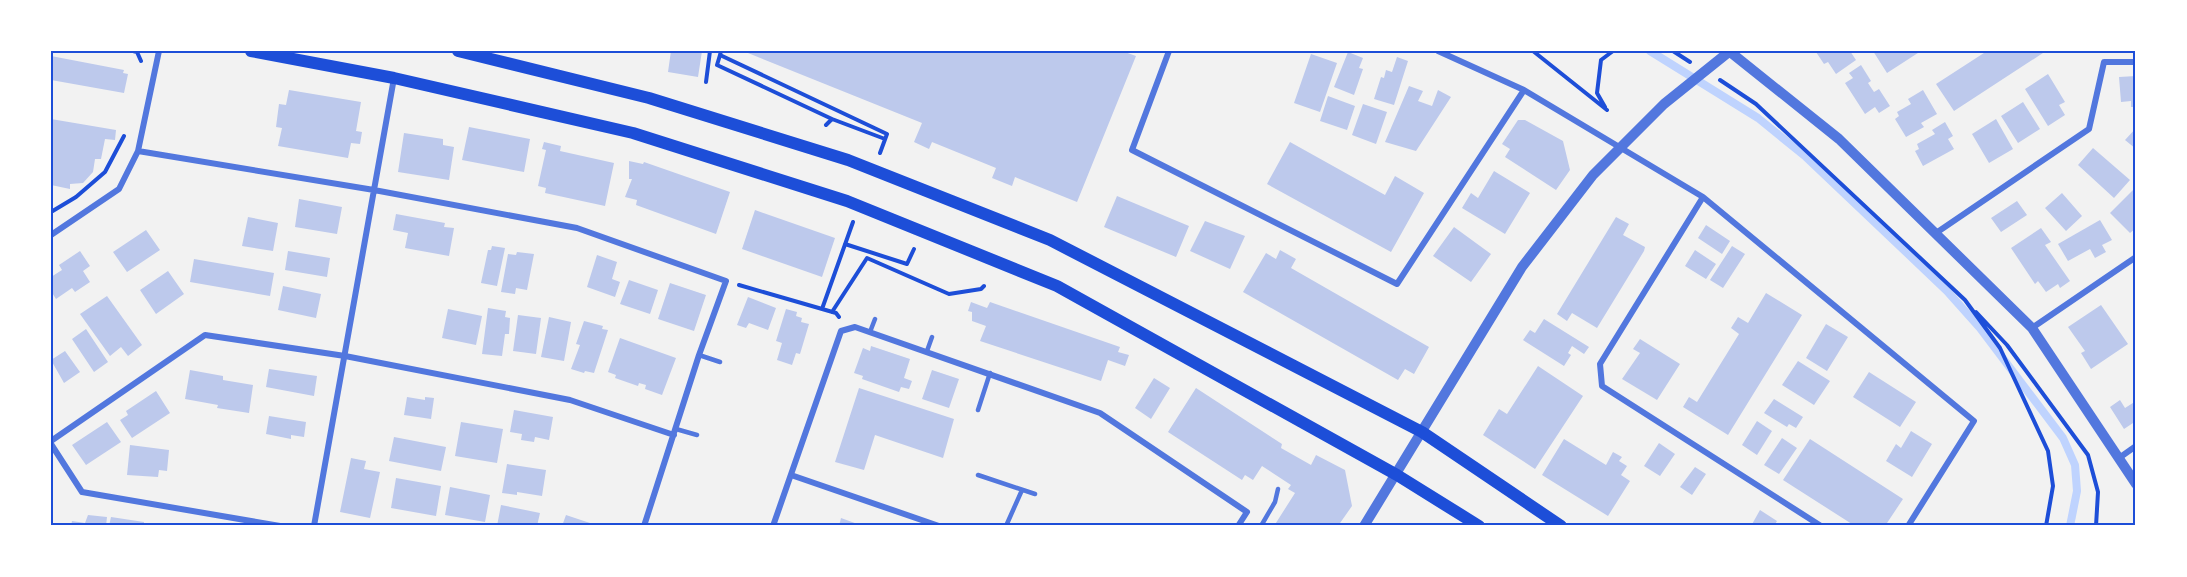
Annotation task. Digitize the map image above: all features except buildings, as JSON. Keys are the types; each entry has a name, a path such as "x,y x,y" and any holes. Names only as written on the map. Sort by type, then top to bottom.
{"main road":[{"path":"251,51 394,78 633,133 847,201 1057,286 1397,475 1479,526"},
{"path":"458,51 649,98 848,160 1050,240 1422,432 1561,526"}],"street":[{"path":"51,235 119,189 138,151 159,51"},
{"path":"1169,51 1132,150 1397,284 1524,90"},
{"path":"1438,51 1524,90 1703,197 1974,421 1908,526"},
{"path":"1364,526 1522,267 1593,175 1664,104 1730,51 1839,139 2032,328 2136,484"},
{"path":"1936,233 2089,129 2104,62 2136,62"},
{"path":"314,526 394,78"},
{"path":"138,151 374,190 577,228 726,281 699,355 644,526"},
{"path":"1703,197 1599,363 1602,386 1821,526"},
{"path":"2032,328 2136,257"},
{"path":"773,526 841,331 855,327 1100,413 1247,512 1238,526"},
{"path":"280,526 82,492 51,442 205,335 345,356 570,400 675,432"},
{"path":"2119,458 2136,446"},
{"path":"791,475 939,526"}],"lane":[{"path":"870,332 875,319"},
{"path":"927,351 932,337"},
{"path":"699,355 720,362"},
{"path":"978,410 990,373"},
{"path":"675,432 697,435"},
{"path":"978,475 1035,494"},
{"path":"1261,526 1275,502 1278,489"},
{"path":"1006,526 1022,490"}],"path":[{"path":"133,51 137,51 141,61 139,71"},
{"path":"706,82 710,51"},
{"path":"1533,51 1607,110 1598,93 1601,60 1613,51"},
{"path":"1673,51 1699,67"},
{"path":"720,53 887,134 885,140 832,119 717,65 720,53"},
{"path":"1718,79 1756,104 1965,300 2007,345 2088,455 2098,492 2096,526"},
{"path":"826,125 832,119"},
{"path":"51,212 76,197 105,172 128,128"},
{"path":"822,309 845,242 907,264 914,249"},
{"path":"873,261 876,253"},
{"path":"832,312 867,258 949,294 981,289 984,286"},
{"path":"726,281 836,313 847,329"},
{"path":"1965,300 2000,348 2048,452 2053,486 2046,526"}],"waterway":[{"path":"1650,51 1758,118 1806,157 1947,291 1980,328 2063,438 2075,465 2077,491 2070,526"}]}
